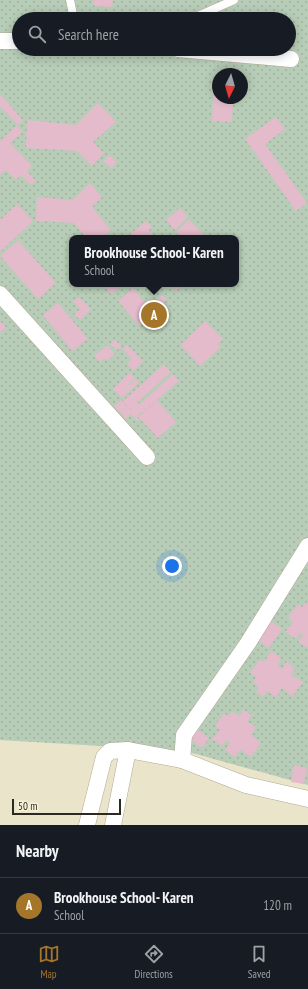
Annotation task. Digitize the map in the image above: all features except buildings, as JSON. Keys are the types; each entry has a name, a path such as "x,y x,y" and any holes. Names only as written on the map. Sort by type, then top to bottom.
{"street":[{"path":"0,41 12,41"},
{"path":"257,56 291,59"},
{"path":"0,294 147,457"},
{"path":"182,760 184,735 248,643 308,546"},
{"path":"113,825 128,750"},
{"path":"87,825 104,757 110,751 128,750 182,760 246,785 308,799"}],"lane":[{"path":"70,0 73,12"},
{"path":"207,12 234,0"}],"green space":[{"path":"0,0 308,0 308,785 185,751 0,740"}],"place":[{"name":"Brookhouse School- Karen","path":"154,315"}]}
